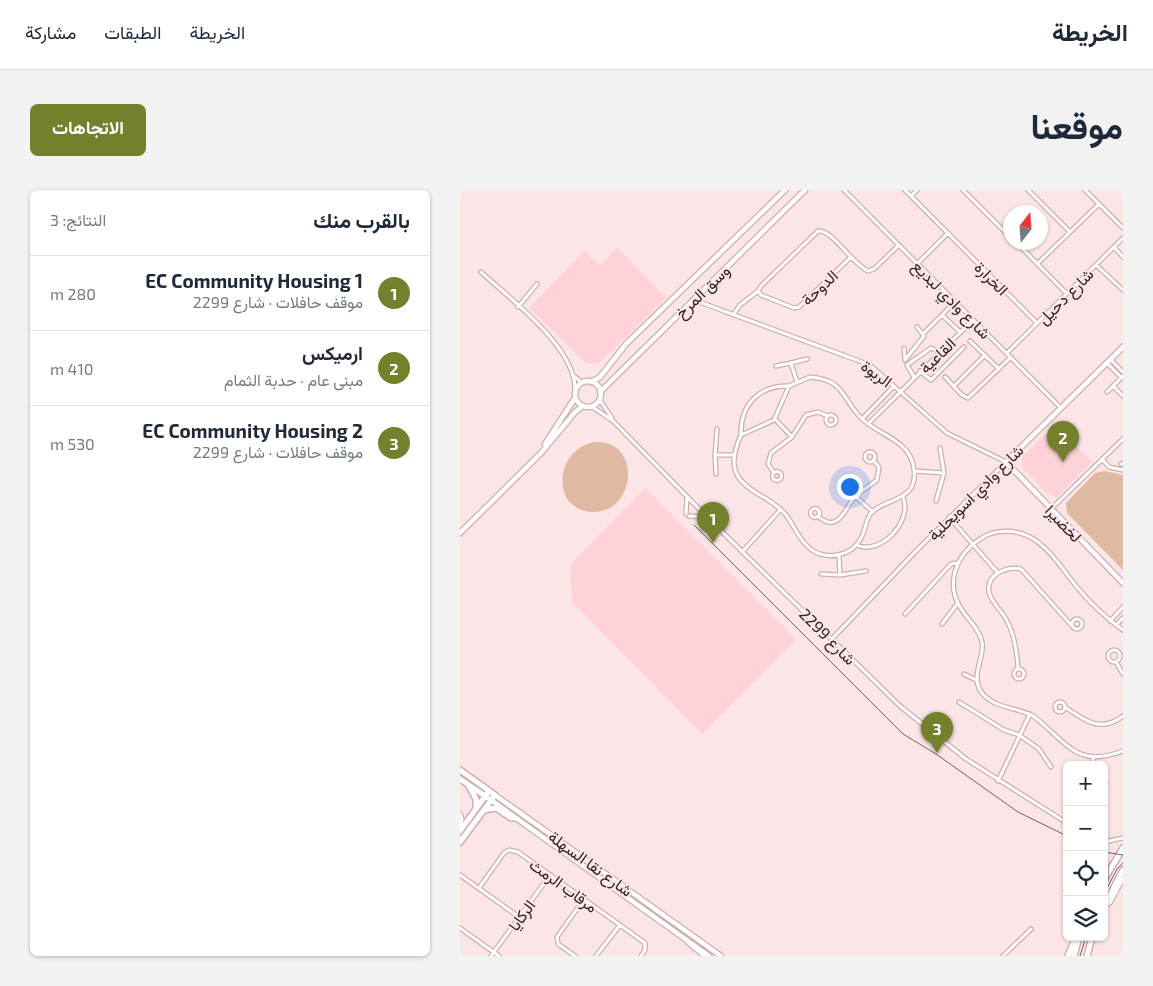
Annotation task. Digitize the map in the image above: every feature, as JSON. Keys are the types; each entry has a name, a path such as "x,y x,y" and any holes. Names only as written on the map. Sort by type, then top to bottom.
{"main road":[{"name":"شارع نقا السهلة","path":"460,770 489,791 493,798"},
{"name":"شارع نقا السهلة","path":"460,779 486,796 493,798"},
{"path":"466,783 474,794 476,810"},
{"path":"460,831 489,791"},
{"path":"460,842 493,798"},
{"path":"484,811 496,808 511,818 516,818"},
{"path":"1108,871 1123,848"},
{"path":"1108,898 1123,870"},
{"path":"1068,956 1074,941"},
{"path":"1074,956 1079,941"},
{"path":"1087,956 1091,941"}],"street":[{"name":"وسق المرخ","path":"591,382 600,377 626,344 785,190"},
{"name":"وسق المرخ","path":"600,392 805,190"},
{"name":"شارع وادي لبديع","path":"844,190 1060,407"},
{"name":"الخرارة","path":"905,190 1037,323"},
{"path":"911,196 917,190"},
{"path":"964,190 1003,230"},
{"path":"1028,190 1070,232"},
{"path":"1085,190 1123,228"},
{"path":"1038,264 1099,204"},
{"path":"734,314 740,305 758,290 818,231 826,232 863,269 872,270 898,246"},
{"path":"917,264 948,233"},
{"name":"شارع دحيل","path":"1007,353 1123,238"},
{"path":"1114,247 1123,257"},
{"path":"1024,250 1067,294"},
{"name":"الدوحة","path":"758,290 763,296 798,307 851,257"},
{"path":"1096,265 1123,290"},
{"path":"481,272 554,343 573,375 582,383"},
{"path":"518,307 537,284"},
{"path":"701,293 704,302"},
{"name":"الربوة","path":"694,300 704,302 863,361 878,370 947,433 1006,462"},
{"path":"905,360 923,334 955,302"},
{"path":"942,315 960,332"},
{"name":"القاعية","path":"868,424 900,390 973,320"},
{"path":"917,328 923,334"},
{"path":"970,341 999,369"},
{"path":"920,371 932,380 964,347"},
{"name":"شارع وادي اسويحلية","path":"831,640 949,517 1123,347"},
{"path":"904,348 905,360 914,377"},
{"path":"908,365 931,348 940,352"},
{"path":"954,386 985,355"},
{"path":"946,377 962,395 968,398 1011,357"},
{"path":"776,366 807,359"},
{"path":"1108,361 1123,372"},
{"path":"1107,392 1122,377 1108,361"},
{"path":"791,363 797,382"},
{"path":"534,459 554,434 575,397 573,375"},
{"path":"810,378 829,380 842,390 862,419 906,449 911,456 914,471 910,488 903,496 873,512 856,545 839,555 822,554 808,547 781,509 739,479 733,468 734,455 741,435 740,422 749,404 760,393 772,387 789,386 797,382 810,378"},
{"path":"460,533 556,436 576,411 583,406 592,406 600,399 600,392 597,386 591,382 582,383 575,392"},
{"path":"741,435 775,419 789,386"},
{"path":"862,419 894,386"},
{"path":"1113,386 1123,396"},
{"path":"884,396 886,401 889,402"},
{"path":"575,397 583,406"},
{"name":"شارع 2299","path":"600,399 613,421"},
{"name":"شارع 2299","path":"592,406 613,421 686,497 743,551 831,640 917,721 998,781 1063,821"},
{"path":"774,473 768,464 770,453 792,437 806,415 818,412 828,416"},
{"path":"775,419 792,437"},
{"path":"716,474 714,455 717,429"},
{"path":"1051,509 1123,439"},
{"path":"936,501 944,473 940,448"},
{"path":"714,455 734,455"},
{"path":"1102,459 1109,466 1123,470"},
{"path":"818,516 828,521 839,520 846,513 855,496 878,480 879,467 873,460"},
{"name":"لخضيرا","path":"1006,462 1123,583"},
{"path":"914,471 944,473"},
{"path":"855,496 873,512"},
{"path":"856,545 867,548 881,542 894,532 901,522 905,511 903,496"},
{"path":"686,497 688,515 707,517"},
{"path":"743,551 781,509"},
{"path":"949,517 998,573"},
{"path":"905,614 951,564 956,563 972,544 983,536 997,532 1014,531 1031,538 1042,546 1084,595 1123,630"},
{"path":"839,555 840,575"},
{"path":"956,563 954,586 958,603 979,633 982,644 976,680 979,690 987,698 1005,707 1030,714 1064,745 1078,754 1093,758 1123,751"},
{"path":"1018,668 1010,629 989,592 990,582 998,573 1014,567 1022,570 1066,620 1072,626 1077,629 1082,625 1080,620 1066,620"},
{"path":"821,574 840,575 866,572"},
{"path":"942,624 958,603"},
{"path":"1110,620 1123,607"},
{"path":"1116,625 1123,618"},
{"path":"1072,626 1073,621"},
{"path":"1118,660 1123,674"},
{"path":"964,674 976,680"},
{"path":"959,702 1004,730 1019,735 1039,749 1051,767"},
{"path":"1065,709 1097,725 1116,722 1123,716"},
{"path":"998,781 1030,714"},
{"name":"شارع نقا السهلة","path":"493,798 516,818 709,956"},
{"name":"شارع نقا السهلة","path":"493,798 720,956"},
{"path":"460,813 462,819 460,826"},
{"path":"1108,841 1123,838"},
{"name":"مرقاب الرمث","path":"479,888 504,853 509,850 518,852 645,943 646,946 641,956"},
{"path":"460,874 519,917"},
{"name":"الركايا","path":"491,956 550,875"},
{"path":"1108,904 1123,880"},
{"path":"575,956 558,944 557,937 584,899"},
{"path":"596,956 620,925"},
{"path":"460,928 499,956"},
{"path":"1003,956 1030,929"},
{"path":"685,938 694,950 703,955"},
{"path":"694,950 695,956 703,955"}],"shaded area":[{"path":"617,247 666,298 598,364 586,363 529,308 584,251 600,266"},
{"path":"1056,424 1092,462 1057,497 1048,494 1022,467 1022,457"},
{"path":"594,442 610,444 621,452 627,463 628,476 625,490 618,501 607,509 593,512 579,509 569,502 564,492 562,480 565,467 571,456 581,447"},
{"path":"1105,471 1123,475 1123,570 1067,513 1066,503 1095,473"},
{"path":"645,488 796,639 702,734 572,602 570,567"}],"tram line":[{"path":"694,525 903,734 936,754 1018,812 1063,834"},
{"path":"1108,853 1123,855"},
{"path":"1108,886 1117,869 1123,863"},
{"path":"1080,956 1085,941"}],"place":[{"name":"ارميكس","path":"1063,462"},
{"name":"EC Community Housing 1","path":"713,543"},
{"name":"EC Community Housing 2","path":"937,753"}]}
